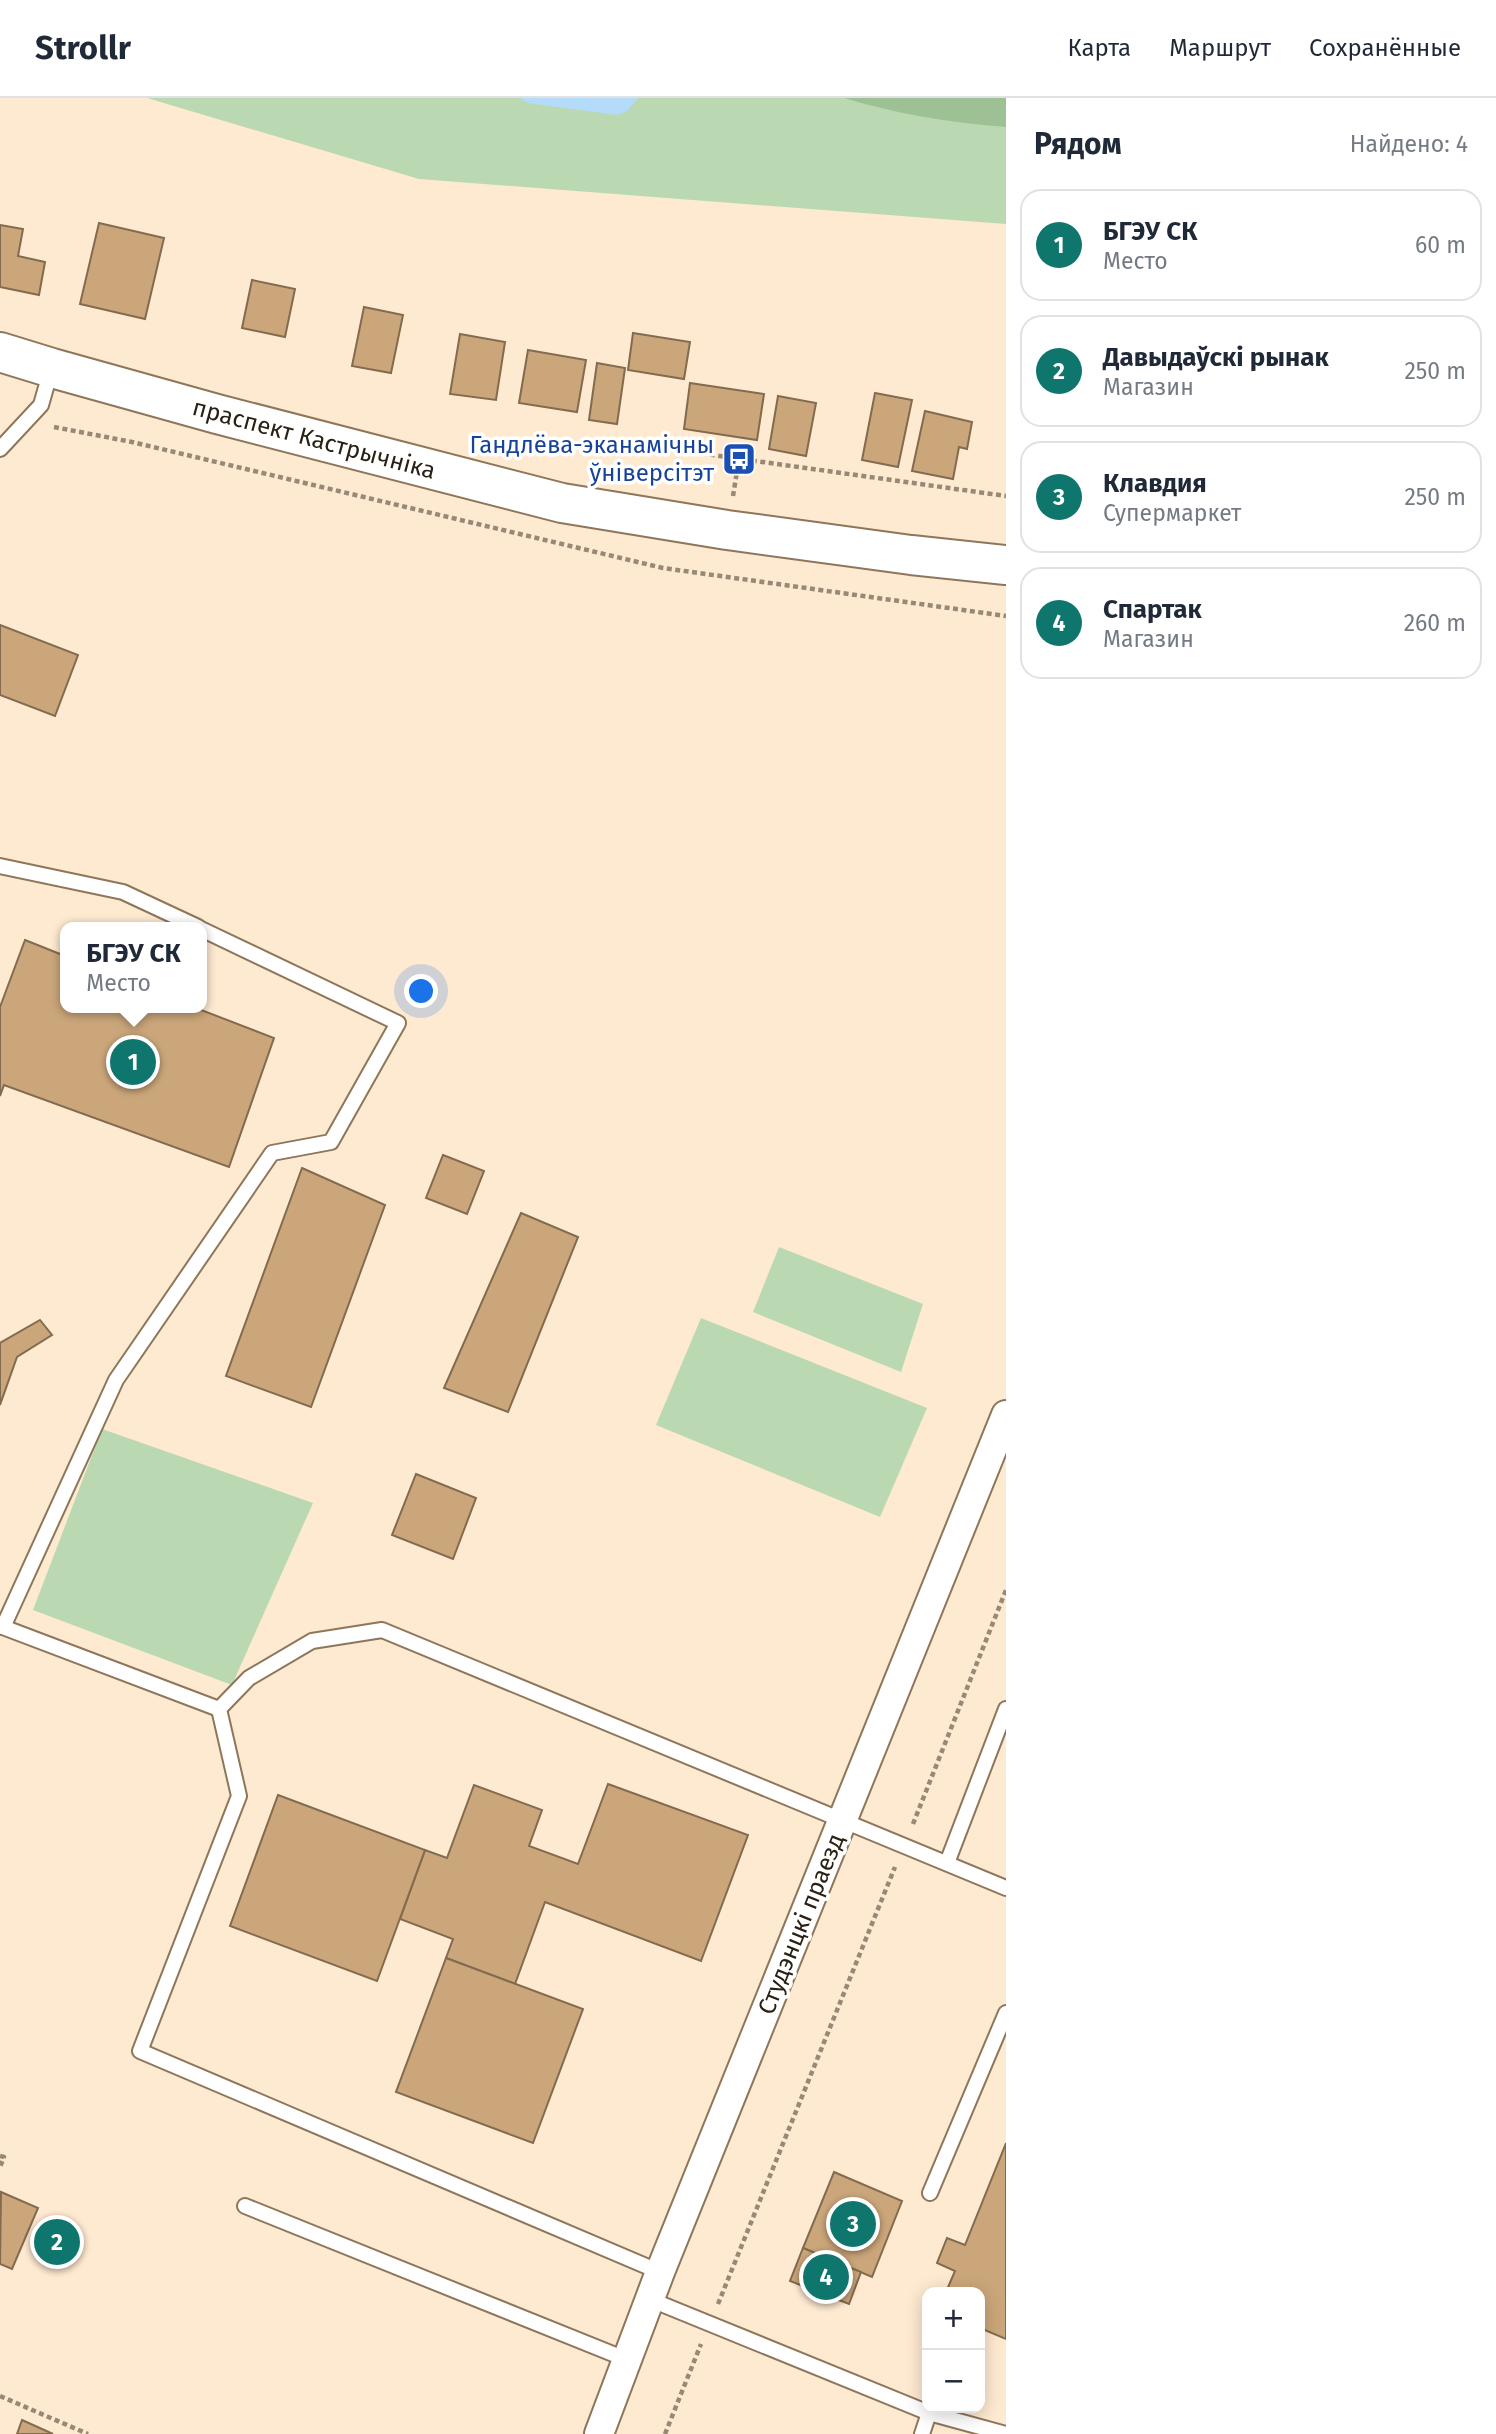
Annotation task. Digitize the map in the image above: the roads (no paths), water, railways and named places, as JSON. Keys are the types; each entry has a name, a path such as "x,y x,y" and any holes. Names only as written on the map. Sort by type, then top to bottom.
{"main road":[{"name":"праспект Кастрычніка","path":"0,352 230,418 562,503 727,530 1006,565"}],"street":[{"name":"Студэнцкі праезд","path":"599,2434 649,2299 1006,1415"}],"lane":[{"path":"0,449 41,405 52,368"},
{"path":"0,866 124,892 187,922"},
{"path":"207,931 398,1023 331,1142 272,1153 116,1380 1,1627 219,1709"},
{"path":"219,1709 249,1678 312,1641 382,1630 1006,1888"},
{"path":"219,1709 239,1796 140,2051 660,2272"},
{"path":"947,1863 1006,1709"},
{"path":"930,2193 1006,2013"},
{"path":"245,2206 628,2360"},
{"path":"649,2299 922,2410"},
{"path":"922,2434 929,2413 1006,2434"}],"water":[{"path":"520,98 638,98 628,110 617,115 528,103"}],"place":[{"name":"Гандлёва-эканамічны ўніверсітэт","path":"739,459"},
{"name":"БГЭУ СК","path":"133,1062"},
{"name":"Клавдия","path":"853,2224"},
{"name":"Давыдаўскі рынак","path":"57,2242"},
{"name":"Спартак","path":"826,2277"}]}
